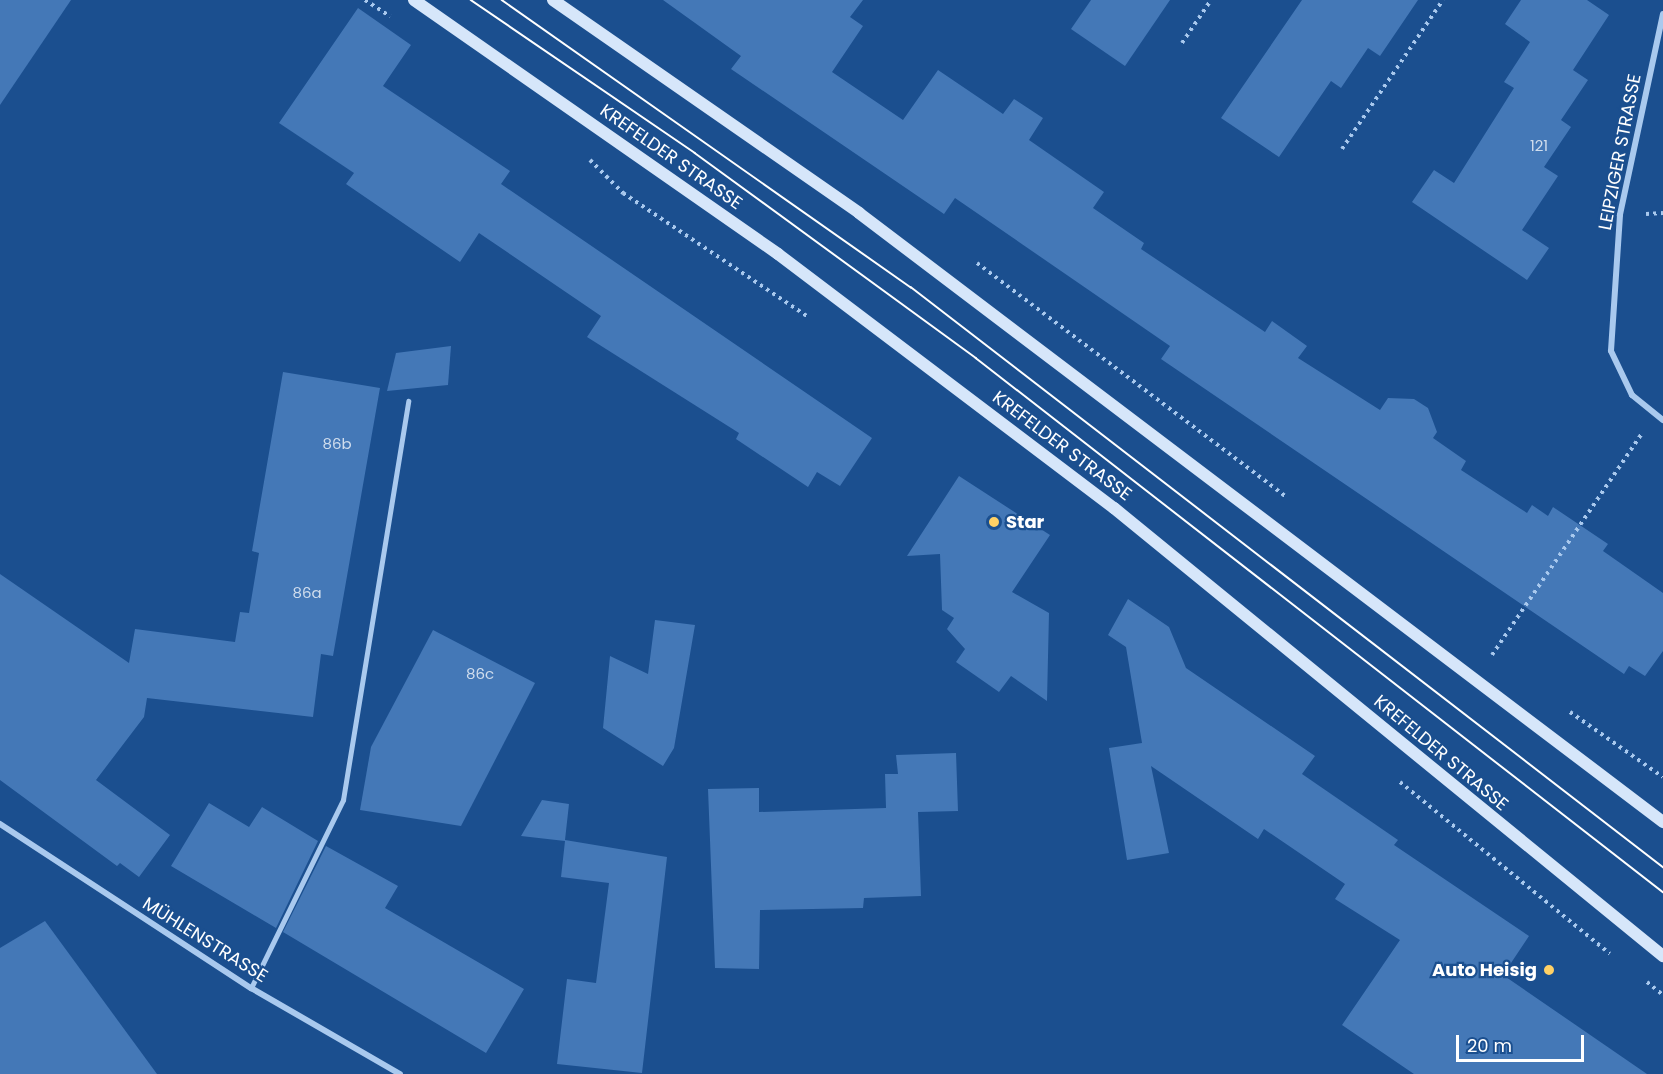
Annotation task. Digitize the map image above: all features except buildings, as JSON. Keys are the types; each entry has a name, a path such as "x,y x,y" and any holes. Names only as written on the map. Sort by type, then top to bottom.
{"main road":[{"name":"KREFELDER STRASSE","path":"414,0 778,254 1095,494 1663,956"},
{"path":"552,0 868,220 1663,822"}],"street":[{"name":"LEIPZIGER STRASSE","path":"1663,14 1620,215 1611,351 1632,395 1663,420"},
{"name":"MÜHLENSTRASSE","path":"0,824 251,987 400,1074"}],"lane":[{"path":"251,987 342,800 408,401"}],"path":[{"path":"365,0 395,20"},
{"path":"1182,43 1211,0"},
{"path":"1342,149 1443,0"},
{"path":"586,153 623,193 809,317"},
{"path":"1491,655 1655,414"},
{"path":"1394,777 1621,962"},
{"path":"1639,976 1663,995"}],"tram line":[{"path":"471,0 695,153 976,358 1663,892"},
{"path":"502,0 911,287 1663,867"}],"place":[{"name":"Star","path":"994,522"},
{"name":"Auto Heisig","path":"1549,970"}]}
